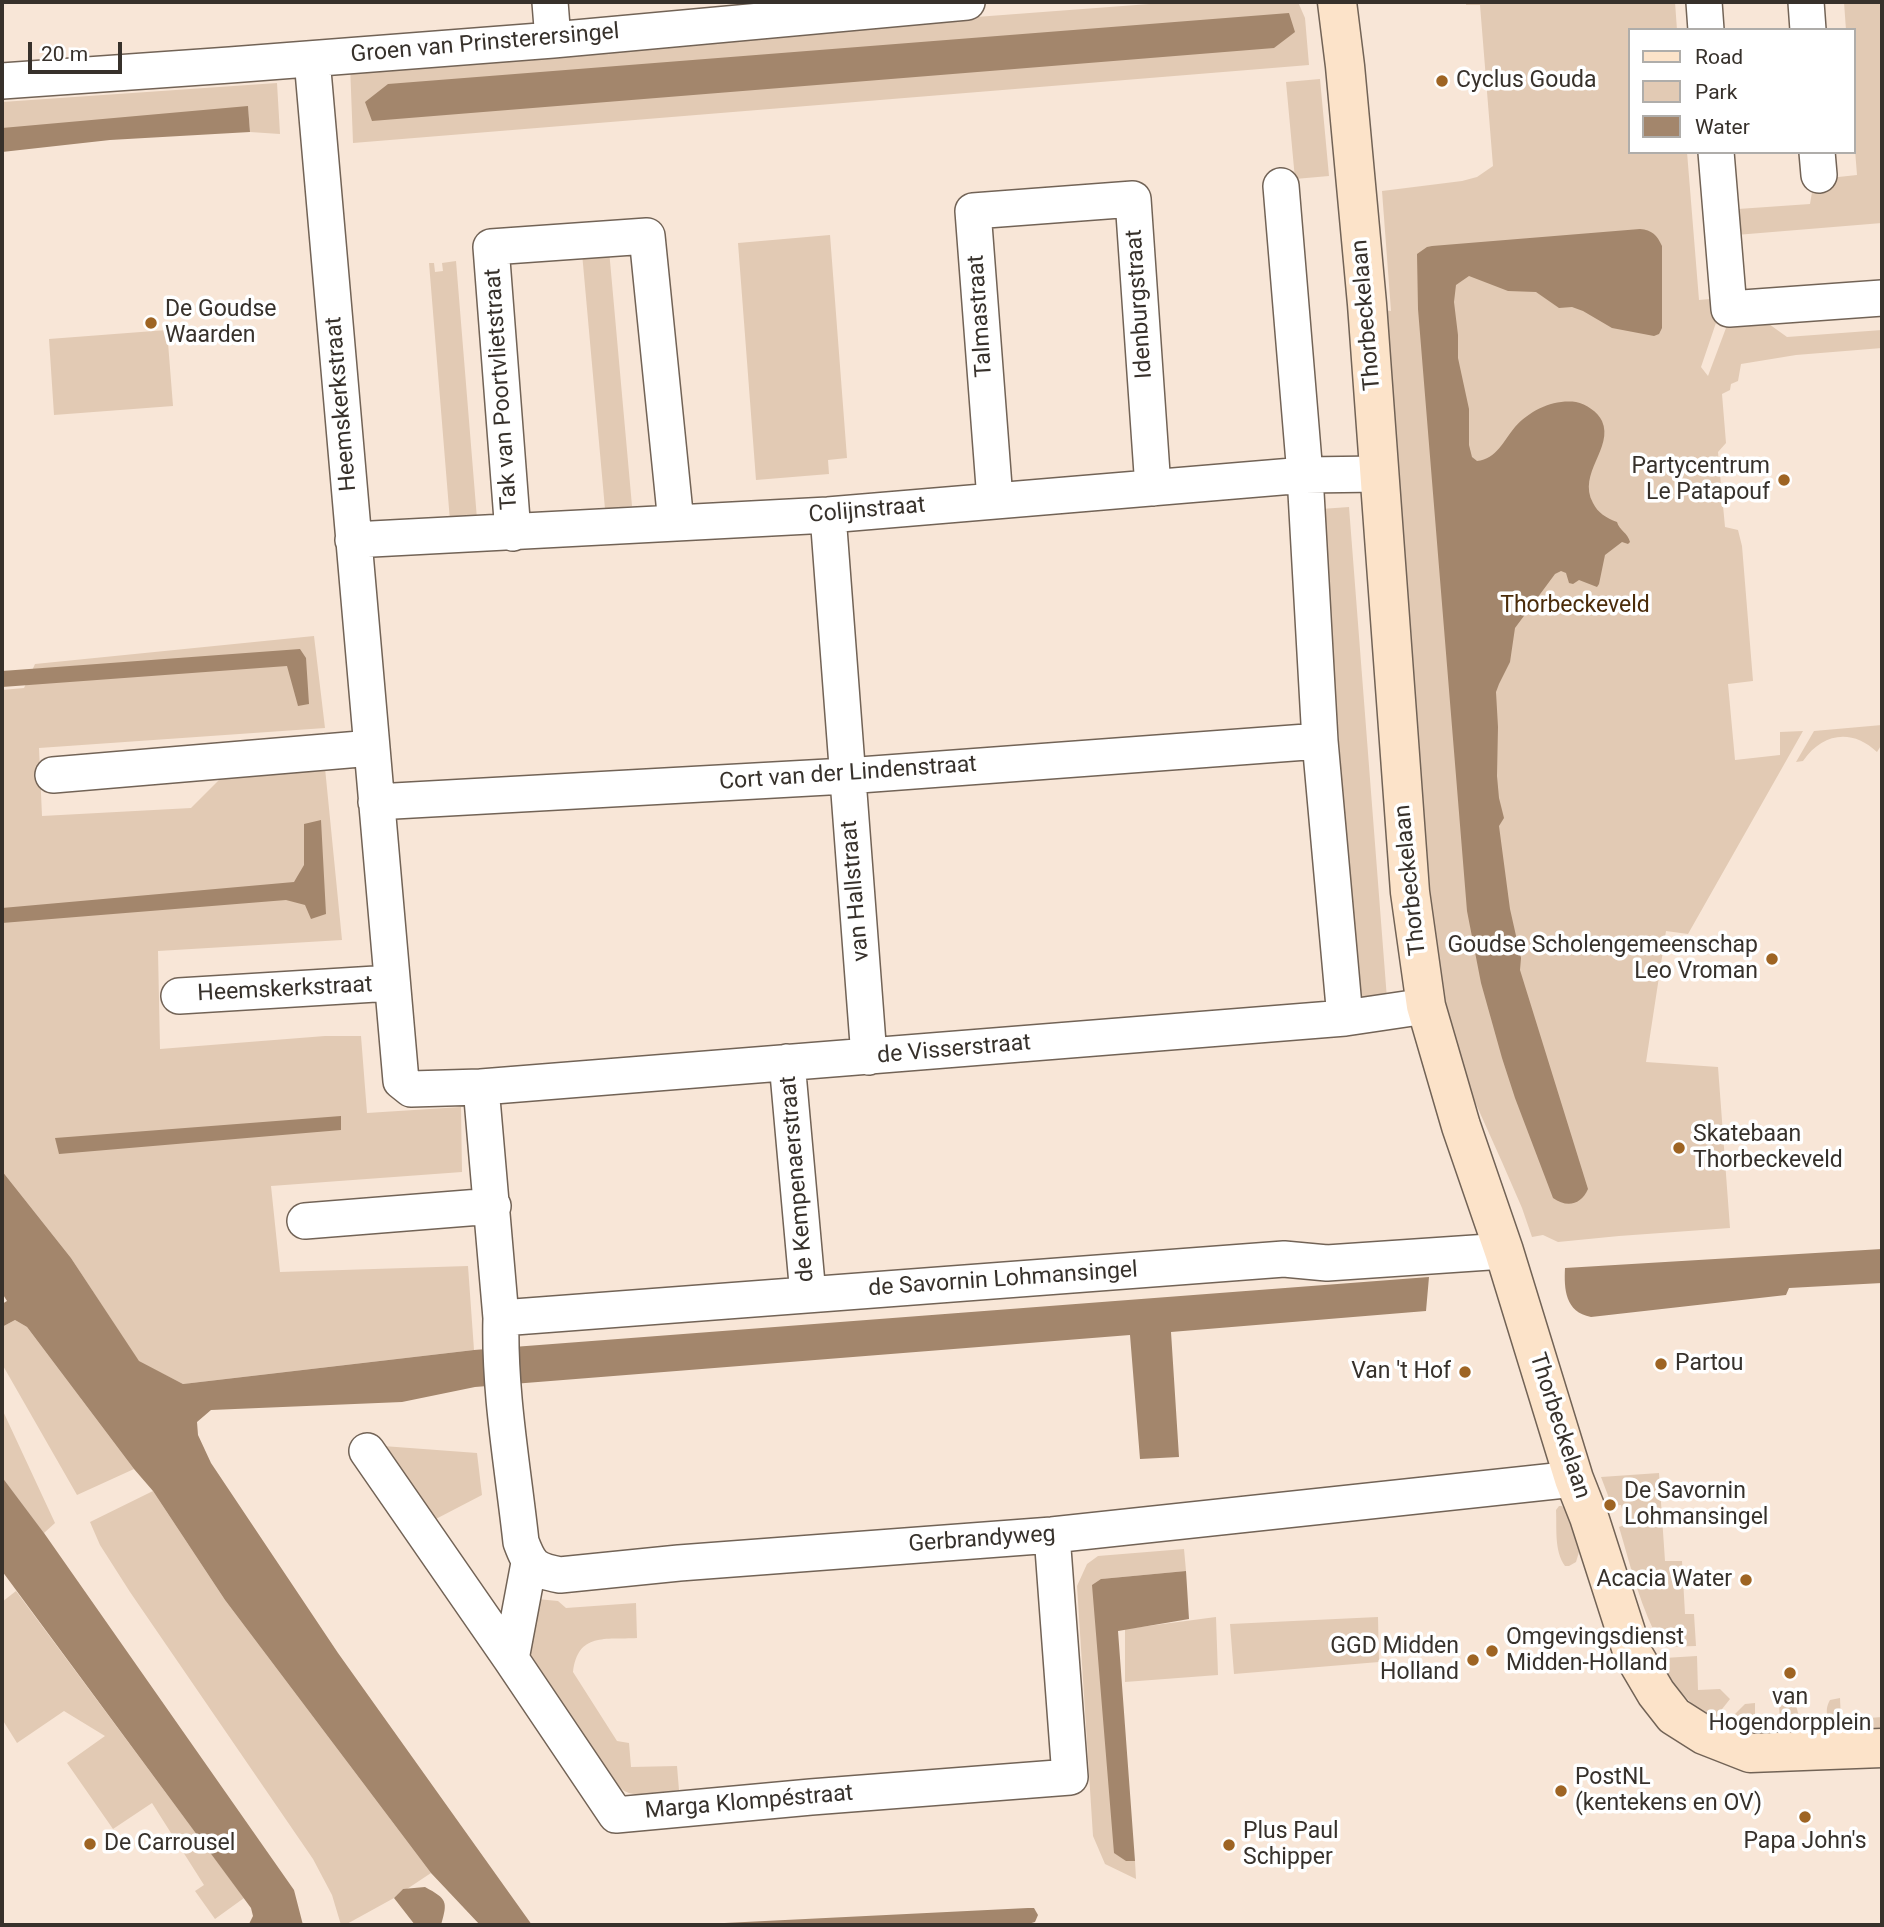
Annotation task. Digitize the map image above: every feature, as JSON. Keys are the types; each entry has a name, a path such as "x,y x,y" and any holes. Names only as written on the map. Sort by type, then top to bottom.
{"main road":[{"name":"Thorbeckelaan","path":"1337,2 1381,474 1409,892 1426,1006 1461,1126 1504,1251 1574,1479 1633,1654 1656,1693 1674,1716 1704,1735 1751,1752 1882,1748"}],"street":[{"path":"550,2 553,40"},
{"name":"Groen van Prinsterersingel","path":"2,80 553,40 967,2"},
{"path":"1704,2 1706,28"},
{"path":"1806,2 1808,28"},
{"name":"Heemskerkstraat","path":"312,59 401,1081 411,1089 481,1087"},
{"path":"1716,154 1729,309 1882,298"},
{"path":"1281,187 1305,475 1320,741 1345,1018"},
{"name":"Idenburgstraat","path":"1053,205 1133,199 1153,488"},
{"name":"Talmastraat","path":"995,500 973,211 1053,205"},
{"name":"Tak van Poortvlietstraat","path":"513,533 491,247 576,240 648,236 676,523"},
{"name":"Colijnstraat","path":"353,540 828,515 1305,475 1381,474"},
{"name":"van Hallstraat","path":"828,515 869,1057"},
{"name":"Cort van der Lindenstraat","path":"376,802 846,776 1320,741"},
{"path":"53,775 372,748"},
{"name":"Heemskerkstraat","path":"179,996 391,983"},
{"name":"de Visserstraat","path":"481,1087 1345,1018 1426,1006"},
{"name":"de Kempenaerstraat","path":"787,1062 808,1295"},
{"path":"481,1087 493,1206 506,1410 521,1542 529,1563 512,1659"},
{"path":"305,1221 493,1206"},
{"name":"de Savornin Lohmansingel","path":"501,1331 808,1295 1284,1259 1327,1263 1504,1251"},
{"name":"Marga Klompéstraat","path":"368,1451 616,1815 1070,1777 1052,1535"},
{"name":"Gerbrandyweg","path":"529,1563 542,1571 560,1574 1052,1535 1574,1479"}],"green space":[{"path":"1176,2 1298,2 1305,18 1309,65 353,143 350,64"},
{"name":"Thorbeckeveld","path":"1466,2 1675,2 1677,28 1629,28 1629,154 1687,154 1699,300 1710,299 1719,314 1701,367 1708,376 1729,320 1762,319 1787,337 1882,330 1882,348 1796,355 1741,364 1738,381 1722,394 1726,443 1718,452 1725,527 1738,530 1742,546 1753,681 1728,684 1735,760 1780,755 1780,732 1803,731 1688,934 1666,931 1646,1062 1718,1067 1730,1228 1558,1242 1543,1235 1532,1237 1522,1208 1467,1084 1447,1013 1431,920 1383,310 1391,311 1382,191 1462,181 1477,177 1493,166 1480,5 1466,5"},
{"path":"1844,2 1882,2 1882,223 1736,235 1738,209 1810,204 1813,186 1829,178 1857,175 1856,28 1846,28"},
{"path":"1320,79 1329,176 1295,179 1286,82"},
{"path":"277,83 280,134 250,132 248,107 2,129 2,102"},
{"path":"830,235 847,458 828,460 829,474 756,480 738,243"},
{"path":"609,250 632,506 605,509 582,253"},
{"path":"456,261 477,519 450,521 429,263 434,263 435,272 443,271 442,263"},
{"path":"167,330 173,406 54,415 49,339"},
{"path":"1349,507 1387,999 1359,1001 1321,509"},
{"path":"314,636 325,728 39,748 42,816 191,808 221,778 325,768 342,940 158,951 160,1049 325,1036 361,1036 367,1113 461,1107 462,1172 271,1186 280,1272 468,1266 474,1350 183,1384 139,1362 71,1258 2,1171 2,690 24,688 35,664"},
{"path":"1882,725 1882,744 1877,752 1858,739 1838,737 1819,744 1803,761 1796,762 1814,731"},
{"path":"15,1320 27,1327 134,1469 77,1495 2,1364 2,1327"},
{"path":"2,1409 55,1523 44,1533 2,1477"},
{"path":"383,1446 477,1453 482,1495 432,1521"},
{"path":"1659,1473 1665,1561 1682,1561 1685,1614 1694,1614 1696,1646 1662,1647 1642,1603 1619,1527 1626,1524 1621,1505 1612,1506 1601,1477"},
{"path":"153,1491 225,1600 431,1873 403,1889 394,1898 345,1925 341,1925 332,1895 313,1859 100,1545 90,1522"},
{"path":"1559,1506 1566,1509 1579,1552 1576,1562 1569,1566 1565,1566 1561,1560 1558,1546 1556,1510"},
{"path":"1184,1549 1186,1571 1101,1579 1126,1861 1135,1861 1136,1879 1105,1864 1093,1836 1077,1586 1087,1564 1098,1556"},
{"path":"16,1591 244,1898 215,1919 195,1891 204,1885 152,1803 113,1829 67,1763 105,1736 64,1711 17,1743 2,1719 2,1602"},
{"path":"537,1599 558,1601 566,1608 636,1603 637,1638 604,1639 587,1644 576,1659 573,1672 617,1741 629,1743 631,1767 677,1766 679,1790 635,1794 623,1790 616,1782 529,1652"},
{"path":"1216,1617 1218,1675 1125,1682 1125,1629"},
{"path":"1378,1617 1379,1662 1234,1674 1230,1624"},
{"path":"1697,1656 1698,1690 1720,1689 1730,1699 1719,1713 1728,1721 1745,1704 1755,1703 1755,1725 1780,1725 1779,1702 1795,1701 1799,1717 1798,1732 1751,1735 1700,1712 1672,1683 1657,1661 1664,1658"},
{"path":"1840,1698 1841,1720 1882,1717 1882,1729 1840,1731 1830,1721 1827,1709 1830,1700"}],"water":[{"path":"1289,13 1295,32 1274,48 372,121 365,102 388,84"},
{"path":"248,106 250,132 110,140 2,152 2,128"},
{"path":"1640,229 1654,234 1662,246 1662,328 1659,334 1654,336 1612,328 1583,311 1572,307 1559,308 1536,292 1508,291 1469,276 1456,285 1454,302 1458,358 1469,409 1469,445 1472,457 1477,461 1490,457 1521,421 1543,407 1559,402 1576,402 1588,407 1602,421 1604,431 1589,481 1589,492 1597,510 1617,522 1630,542 1622,542 1605,555 1597,587 1579,580 1573,584 1569,583 1566,573 1561,571 1555,574 1515,628 1510,662 1496,692 1497,776 1504,818 1499,826 1510,909 1521,958 1520,970 1588,1189 1578,1202 1568,1204 1553,1198 1515,1098 1481,983 1467,911 1418,309 1417,254 1432,246"},
{"path":"300,649 306,658 309,704 298,706 287,666 2,687 2,671"},
{"path":"321,820 326,914 311,919 305,905 286,900 2,923 2,908 294,882 304,865 304,824"},
{"path":"341,1116 341,1130 59,1154 55,1138"},
{"path":"2,1171 71,1258 139,1361 183,1384 474,1350 1429,1277 1426,1311 1171,1332 1179,1457 1140,1459 1130,1335 475,1387 402,1402 211,1410 197,1422 198,1435 211,1463 338,1653 532,1925 480,1925 431,1873 225,1600 153,1491 27,1327 15,1320 2,1327 2,1304 7,1301 2,1293"},
{"path":"1882,1249 1882,1283 1789,1288 1786,1295 1591,1317 1571,1305 1565,1284 1565,1268"},
{"path":"2,1477 294,1890 303,1925 246,1925 253,1916 251,1908 2,1571"},
{"path":"1186,1571 1189,1619 1118,1631 1135,1861 1126,1861 1114,1853 1092,1585 1101,1579"},
{"path":"425,1887 444,1902 445,1911 441,1925 415,1925 394,1898 403,1889"},
{"path":"1034,1908 1038,1915 1035,1922 1025,1925 684,1925"}],"place":[{"name":"Cyclus Gouda","path":"1442,81"},
{"name":"De Goudse Waarden","path":"151,323"},
{"name":"Partycentrum Le Patapouf","path":"1784,480"},
{"name":"Goudse Scholengemeenschap Leo Vroman","path":"1772,959"},
{"name":"Skatebaan Thorbeckeveld","path":"1679,1148"},
{"name":"Partou","path":"1661,1364"},
{"name":"Van 't Hof","path":"1465,1372"},
{"name":"De Savornin Lohmansingel","path":"1610,1505"},
{"name":"Acacia Water","path":"1746,1580"},
{"name":"Omgevingsdienst Midden-Holland","path":"1492,1651"},
{"name":"GGD Midden Holland","path":"1473,1660"},
{"name":"van Hogendorpplein","path":"1790,1673"},
{"name":"PostNL (kentekens en OV)","path":"1561,1791"},
{"name":"Papa John's","path":"1805,1817"},
{"name":"De Carrousel","path":"90,1844"},
{"name":"Plus Paul Schipper","path":"1229,1845"}]}
